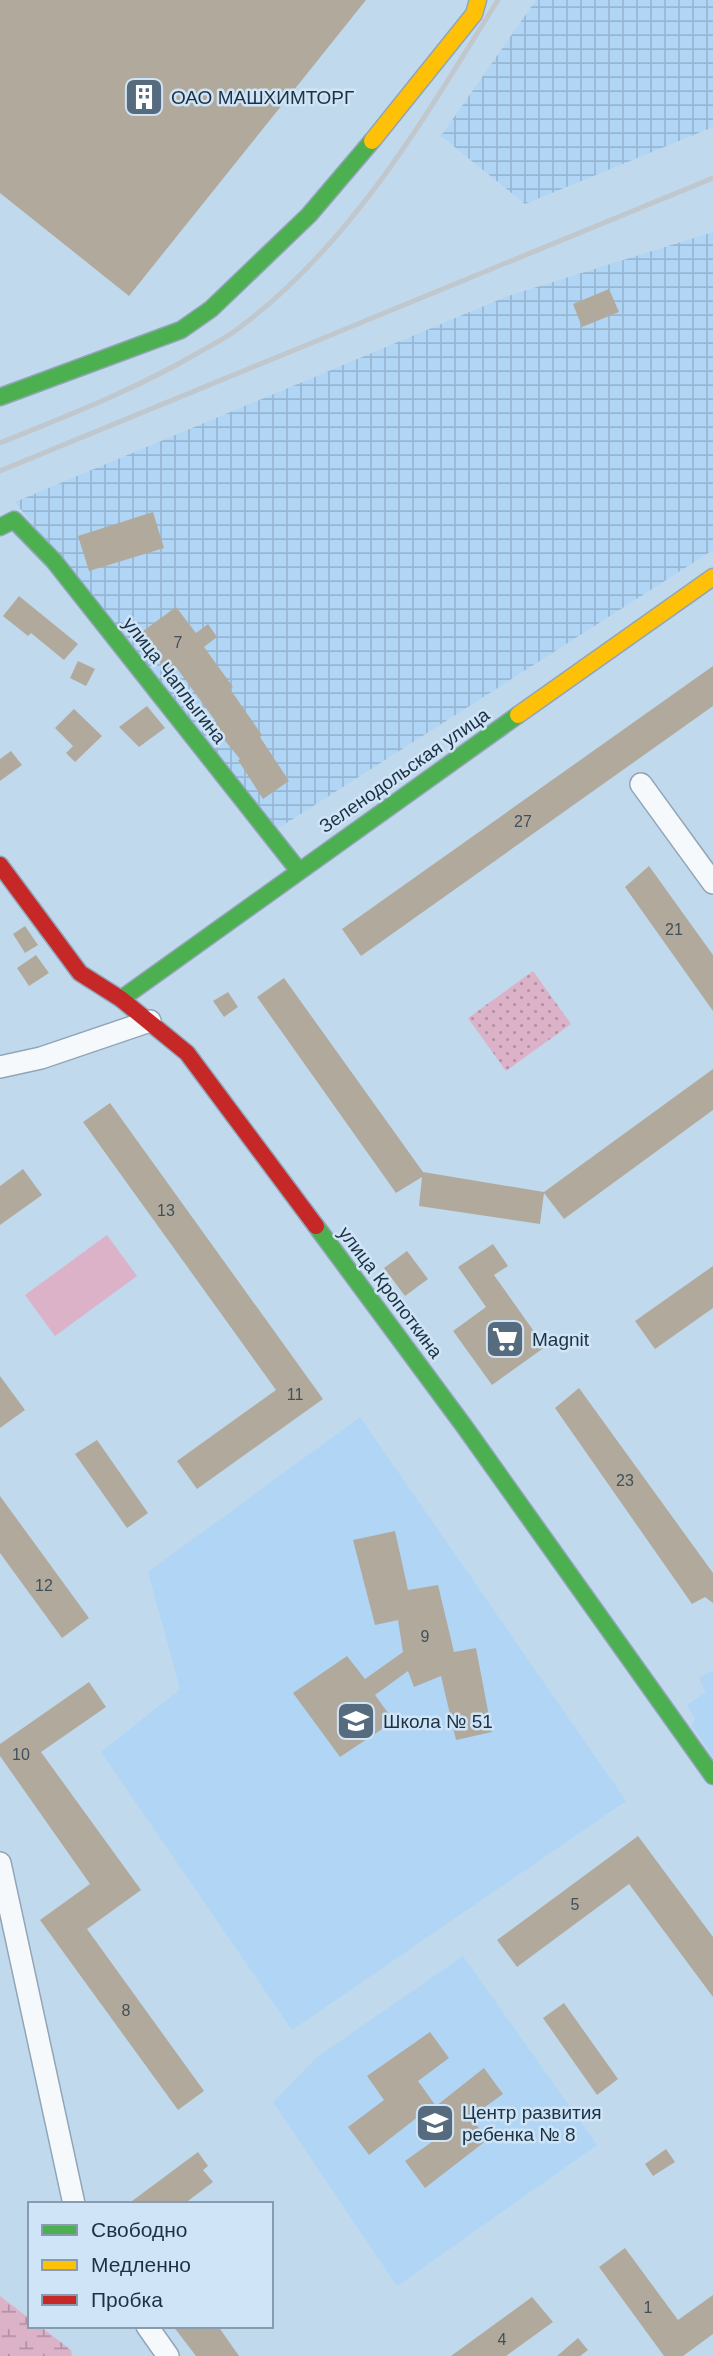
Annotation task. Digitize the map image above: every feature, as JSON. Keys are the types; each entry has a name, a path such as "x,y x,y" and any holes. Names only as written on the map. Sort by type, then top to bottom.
{"street":[{"path":"0,397 181,330 211,309 309,215 344,176 474,14 478,0"},
{"name":"улица Чаплыгина","path":"7,524 54,561 299,871"},
{"name":"Зеленодольская улица","path":"121,999 713,576"},
{"path":"641,784 713,883"},
{"name":"улица Кропоткина","path":"0,865 80,973 121,999 187,1053 464,1426 713,1776"},
{"path":"0,1067 41,1058 150,1021"},
{"path":"0,1863 74,2202"},
{"path":"148,2328 168,2356"}],"shaded area":[{"path":"536,0 713,0 713,127 525,204 441,136"},
{"path":"713,232 713,550 274,831 15,502 508,296"},
{"name":"Школа № 51","path":"360,1417 626,1801 292,2030 101,1752 180,1689 148,1572"},
{"path":"713,1670 713,1757 692,1726 695,1718 687,1705 706,1692 699,1678"},
{"name":"Центр развития ребенка № 8","path":"463,1956 597,2145 397,2286 273,2102 317,2057"}],"green space":[{"path":"533,971 571,1024 506,1071 468,1018"},
{"path":"107,1235 137,1276 55,1336 25,1295"},
{"path":"0,2296 28,2317 28,2328 43,2328 71,2350 72,2356 0,2356"}],"building":[{"name":"ОАО МАШХИМТОРГ","path":"0,0 366,0 129,296 0,193"},
{"path":"609,289 619,312 582,327 573,304"},
{"path":"153,512 164,548 89,571 78,536"},
{"path":"19,596 78,644 64,660 31,633 28,636 3,616"},
{"path":"176,607 196,633 208,624 217,637 204,647 233,687 230,689 262,735 260,737 289,781 263,799 238,760 240,759 213,726 217,723 176,667 168,673 139,634"},
{"path":"78,661 95,669 86,686 70,678"},
{"path":"713,666 713,706 361,956 342,929"},
{"path":"147,706 165,728 139,747 119,727"},
{"path":"74,709 102,736 75,762 66,753 73,746 55,728"},
{"path":"11,751 22,765 0,781 0,759"},
{"path":"649,866 713,955 713,1011 625,887"},
{"path":"25,926 38,945 25,953 13,934"},
{"path":"36,955 49,973 29,986 17,968"},
{"path":"284,978 423,1172 544,1192 713,1069 713,1110 564,1219 544,1193 540,1224 419,1206 422,1177 396,1193 257,997"},
{"path":"228,992 238,1007 224,1017 213,1001"},
{"path":"110,1103 323,1399 197,1489 177,1461 276,1390 83,1122"},
{"path":"23,1169 42,1195 0,1225 0,1186"},
{"path":"493,1244 508,1266 494,1275 545,1347 492,1385 453,1331 486,1307 458,1267"},
{"path":"407,1251 428,1279 405,1296 384,1268"},
{"path":"713,1266 713,1308 655,1349 635,1321"},
{"path":"0,1376 25,1410 0,1428"},
{"path":"579,1388 713,1573 713,1603 705,1597 692,1604 555,1408"},
{"path":"97,1440 148,1513 127,1528 75,1454"},
{"path":"0,1496 89,1618 62,1638 0,1553"},
{"path":"395,1531 408,1590 438,1585 454,1652 476,1648 492,1732 456,1740 441,1676 414,1687 408,1671 375,1695 394,1721 340,1757 293,1693 347,1656 365,1679 403,1652 398,1620 375,1625 353,1540"},
{"path":"89,1682 106,1707 41,1752 141,1890 87,1929 204,2091 178,2110 40,1920 90,1884 0,1756 0,1744"},
{"path":"638,1836 713,1937 713,1997 629,1884 517,1967 497,1940"},
{"path":"564,2003 618,2079 597,2095 543,2018"},
{"path":"430,2032 449,2058 418,2081 436,2106 484,2068 503,2094 471,2117 487,2140 425,2188 405,2161 436,2139 419,2116 369,2155 348,2127 384,2100 367,2076"},
{"path":"666,2149 675,2162 653,2176 645,2164"},
{"path":"198,2152 208,2166 203,2170 213,2182 187,2202 131,2202"},
{"path":"625,2248 678,2320 713,2295 713,2334 683,2356 664,2356 599,2267"},
{"path":"532,2297 553,2322 506,2356 451,2356"},
{"path":"175,2328 219,2328 239,2356 196,2356"},
{"path":"578,2338 588,2350 580,2356 557,2356"}],"railway":[{"path":"0,443 103,400 179,364 239,328 280,294 352,218 414,133 498,0"},
{"path":"0,471 713,178"}],"traffic: fast":[{"path":"0,397 181,330 211,309 309,215 372,141"},
{"path":"0,527 14,520 54,561 299,871"},
{"path":"121,999 518,715"},
{"path":"316,1226 464,1426 713,1776"}],"traffic: slow":[{"path":"372,141 474,14 478,0"},
{"path":"518,715 713,577"}],"traffic: jam":[{"path":"0,865 80,973 121,999 187,1053 316,1226"}],"place":[{"name":"ОАО МАШХИМТОРГ","path":"144,97"},
{"name":"Magnit","path":"505,1339"},
{"name":"Школа № 51","path":"356,1721"},
{"name":"Центр развития ребенка № 8","path":"435,2123"}]}
